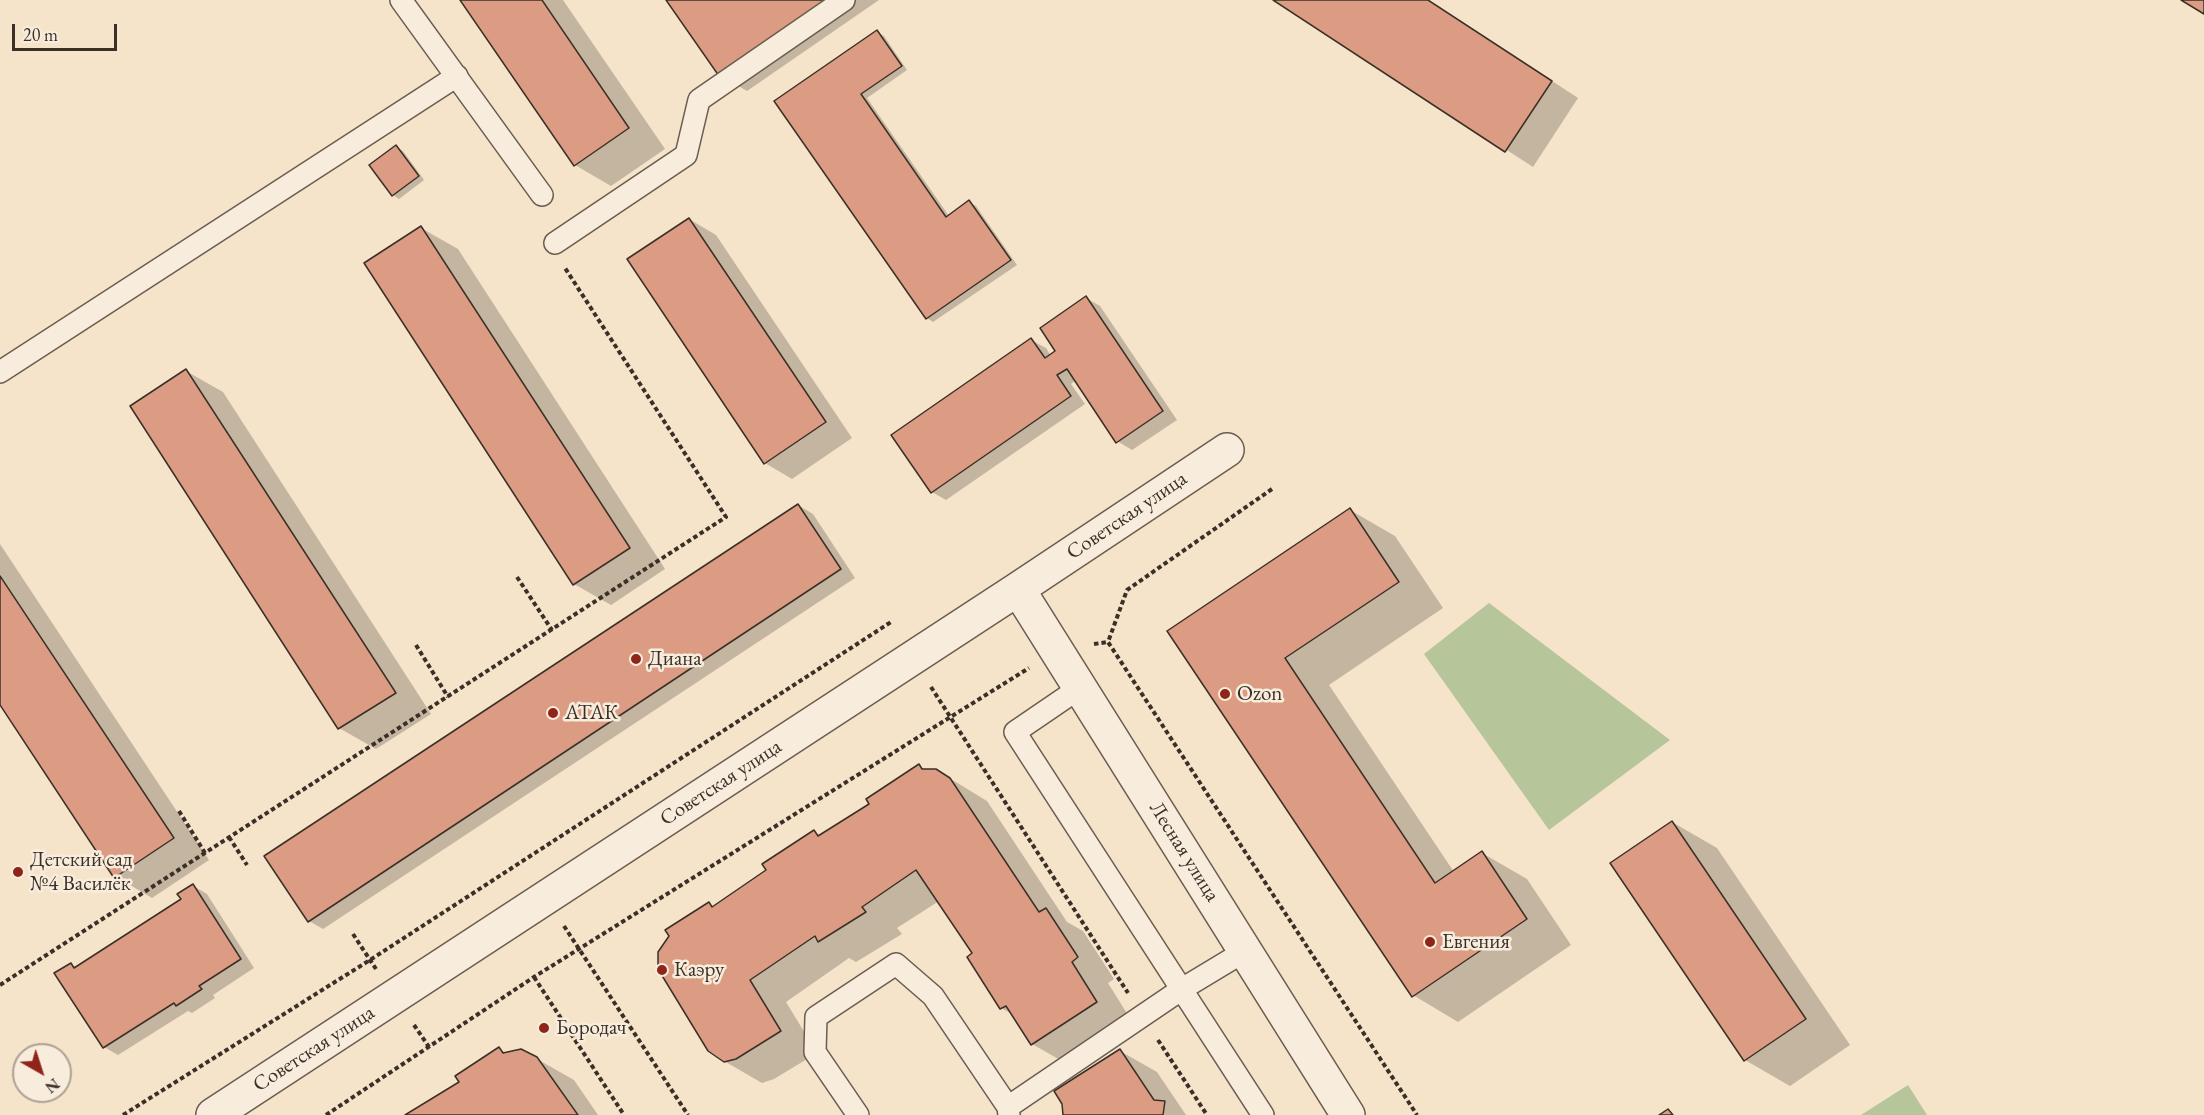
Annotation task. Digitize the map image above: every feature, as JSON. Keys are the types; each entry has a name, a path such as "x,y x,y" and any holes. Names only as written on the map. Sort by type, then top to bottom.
{"street":[{"name":"Советская улица","path":"213,1115 1227,450"},
{"name":"Лесная улица","path":"1018,589 1348,1115"}],"lane":[{"path":"401,0 542,195"},
{"path":"555,243 686,155 699,100 844,0"},
{"path":"0,372 457,76"},
{"path":"1081,687 1015,732 1263,1115"},
{"path":"858,1115 815,1052 816,1017 896,964 933,996 1009,1111 1182,989 1245,951"}],"path":[{"path":"0,985 726,517 559,259 555,243"},
{"path":"1108,642 1127,590 1272,489"},
{"path":"517,578 552,630"},
{"path":"123,1115 362,966 891,622"},
{"path":"326,1115 534,977 1058,650 1108,642"},
{"path":"1108,642 1417,1115"},
{"path":"416,645 448,697"},
{"path":"913,657 950,718 1207,1115"},
{"path":"178,811 205,853"},
{"path":"229,837 247,865"},
{"path":"545,897 688,1115"},
{"path":"534,977 624,1115"}],"green space":[{"path":"1489,603 1670,740 1549,830 1424,654"},
{"path":"1908,1085 1927,1115 1861,1115"}],"building":[{"path":"460,0 542,0 629,128 574,166"},
{"path":"666,0 829,0 719,76"},
{"path":"1273,0 1428,0 1552,81 1505,152"},
{"path":"2181,0 2204,0 2204,14"},
{"path":"877,30 902,66 861,94 946,217 969,200 1011,260 926,319 774,101"},
{"path":"396,145 419,176 392,196 369,165"},
{"path":"689,218 826,422 764,464 627,259"},
{"path":"421,226 630,548 573,585 364,263"},
{"path":"1086,296 1163,411 1116,443 1067,369 1057,375 1071,396 931,493 891,435 1031,338 1045,358 1055,351 1040,328"},
{"path":"186,369 396,693 338,729 130,406"},
{"name":"АТАК","path":"798,504 841,569 308,922 264,856"},
{"path":"1350,508 1399,582 1285,658 1435,883 1482,851 1527,919 1412,997 1167,631"},
{"path":"0,576 174,838 114,878 0,705"},
{"path":"919,764 922,769 936,769 950,778 1039,912 1046,908 1078,957 1072,962 1097,1002 1031,1045 1006,1006 1000,1009 967,957 972,953 916,870 862,907 866,912 818,942 815,936 750,980 781,1031 736,1059 724,1062 708,1051 658,969 658,952 669,936 665,930 709,902 712,907 766,870 762,864 814,830 818,836 869,804 866,799"},
{"path":"1672,821 1806,1019 1744,1061 1610,863"},
{"path":"193,884 241,959 199,986 202,989 176,1006 174,1003 103,1048 54,973 71,963 74,968 181,899 177,894"},
{"path":"499,1047 503,1053 521,1049 537,1057 578,1115 405,1115 459,1082 455,1076"},
{"path":"1120,1049 1154,1100 1165,1101 1163,1115 1063,1115 1062,1104 1054,1091"},
{"path":"1668,1109 1673,1115 1659,1115"}],"place":[{"name":"Диана","path":"636,659"},
{"name":"Ozon","path":"1225,694"},
{"name":"АТАК","path":"553,713"},
{"name":"Детский сад №4 Василёк","path":"18,872"},
{"name":"Евгения","path":"1430,942"},
{"name":"Каэру","path":"662,970"},
{"name":"Бородач","path":"544,1028"}]}
